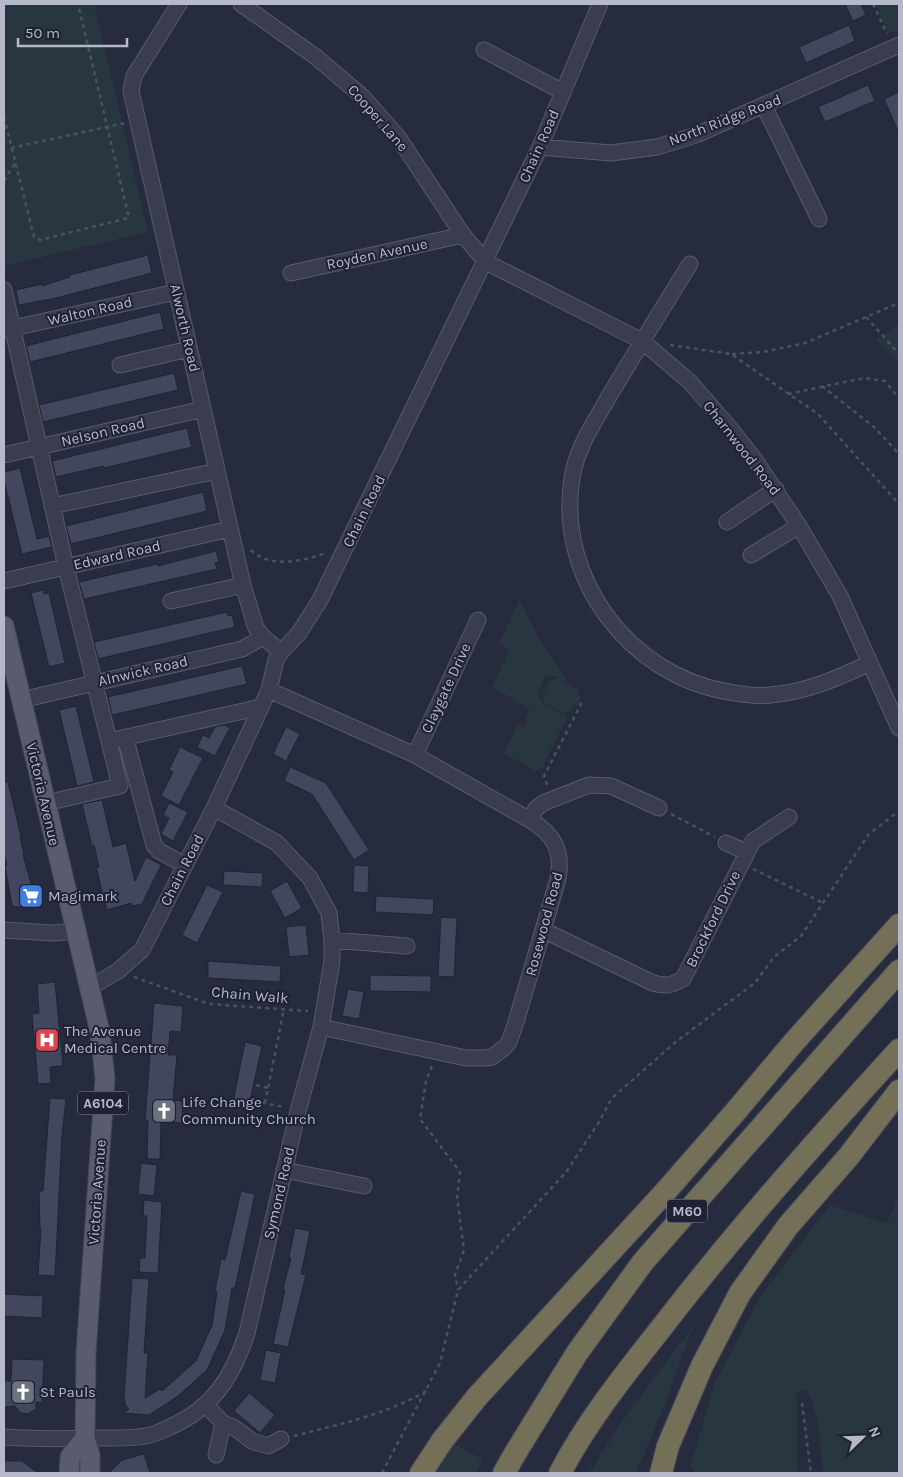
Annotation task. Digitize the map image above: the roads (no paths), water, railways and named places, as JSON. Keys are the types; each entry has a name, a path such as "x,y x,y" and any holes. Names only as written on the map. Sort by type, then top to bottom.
{"highway":[{"name":"M60","path":"421,1473 442,1441 476,1397 604,1260 899,925"},
{"name":"M60","path":"736,1111 899,942"},
{"name":"M60","path":"504,1473 576,1354 643,1262 899,971"},
{"path":"560,1473 614,1388 699,1278 899,1050"},
{"path":"661,1473 668,1446 702,1366 740,1293 788,1226 849,1156 899,1091"}],"main road":[{"name":"Victoria Avenue","path":"4,626 100,1032 105,1079 86,1352 85,1438 90,1454 90,1473"},
{"path":"69,1473 70,1457 85,1438"}],"street":[{"name":"Alworth Road","path":"179,4 134,76 131,91 252,619 256,628 263,636 281,652"},
{"name":"Cooper Lane","path":"241,4 316,57 363,97 398,137 463,235 486,262"},
{"name":"Chain Road","path":"89,988 118,971 142,950 214,808 269,690 276,660 281,652 300,633 320,600 486,262 540,147 600,4"},
{"name":"North Ridge Road","path":"540,147 610,153 657,146 696,135 896,46"},
{"path":"484,50 563,92"},
{"path":"764,106 819,219"},
{"name":"Royden Avenue","path":"291,273 463,235"},
{"name":"Charnwood Road","path":"486,262 642,341 690,382 729,427 776,490 799,526 840,596 899,728"},
{"path":"690,264 642,341 579,449 572,478 570,506 575,546 586,583 602,611 636,650 661,668 696,684 718,690 769,696 806,690 870,663"},
{"path":"4,290 8,329 39,447 66,567 120,786 46,803"},
{"name":"Walton Road","path":"8,329 176,292"},
{"path":"120,365 189,348"},
{"name":"Nelson Road","path":"4,455 203,409"},
{"path":"52,506 217,470"},
{"path":"727,522 776,490"},
{"path":"751,555 799,526"},
{"name":"Edward Road","path":"4,581 230,529"},
{"path":"171,601 243,585"},
{"name":"Claygate Drive","path":"415,755 478,620"},
{"name":"Alnwick Road","path":"21,700 242,649 263,636"},
{"name":"Rosewood Road","path":"269,690 415,755 530,820 543,828 551,837 557,847 559,856 560,869 558,879 516,1022 509,1042 492,1057 466,1058 321,1028"},
{"path":"109,741 261,707"},
{"path":"127,744 154,845 159,851 185,865"},
{"path":"530,820 535,810 543,803 589,785 601,784 611,786 649,809"},
{"name":"Symond Road","path":"4,1437 57,1439 145,1436 177,1424 206,1405 223,1385 241,1352 298,1111 321,1028 332,961 332,940 328,913 310,878 278,843 214,808"},
{"name":"Brockford Drive","path":"543,930 653,983 665,986 683,979 753,841 789,816"},
{"path":"726,843 743,858"},
{"path":"4,930 53,933 76,931"},
{"path":"332,940 408,946"},
{"path":"284,1170 364,1186"},
{"path":"206,1405 223,1423 235,1428 252,1441 268,1446 281,1440"},
{"path":"216,1455 223,1423"}],"place":[{"name":"Magimark","path":"31,896"},
{"name":"The Avenue Medical Centre","path":"47,1040"},
{"name":"Life Change Community Church","path":"164,1111"},
{"name":"St Pauls","path":"23,1392"}]}
